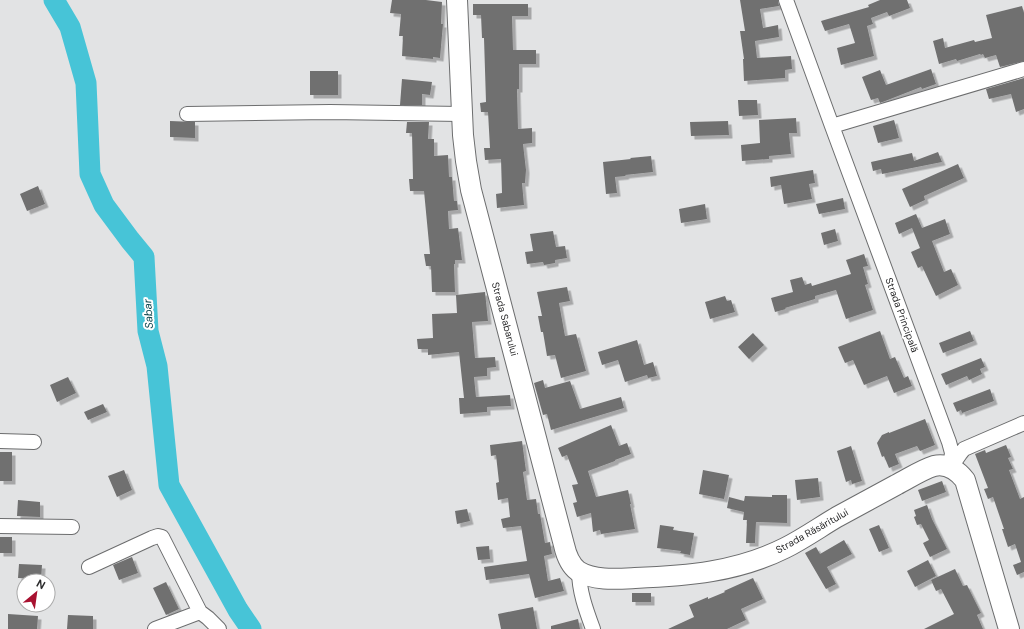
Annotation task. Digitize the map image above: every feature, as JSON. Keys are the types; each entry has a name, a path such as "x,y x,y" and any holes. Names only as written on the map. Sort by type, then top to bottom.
{"main road":[{"name":"Strada Sabarului","path":"457,0 461,114 466,162 473,197 564,545 570,561 579,571"},
{"name":"Strada Răsăritului","path":"579,571 596,577 629,578 697,574 739,566 785,548 848,511 926,469 941,465 950,467"},
{"path":"950,467 959,472 965,480 1009,629"}],"street":[{"name":"Strada Principală","path":"786,0 950,442 952,453 950,467"},
{"path":"832,126 1024,69"},
{"path":"187,114 330,112 461,114"},
{"path":"950,467 964,449 1024,423"},
{"path":"0,441 34,442"},
{"path":"0,526 72,527"},
{"path":"90,567 158,536 162,538 200,612 219,629"},
{"path":"579,571 578,582 580,592 593,629"},
{"path":"155,629 200,612"}],"building":[{"path":"392,0 426,0 442,2 441,24 443,24 440,58 433,57 433,59 402,56 403,36 399,36 401,14 390,13"},
{"path":"740,0 778,0 779,6 760,9 763,28 778,25 779,37 755,41 757,58 791,56 792,69 785,70 785,78 744,81 744,59 740,31 745,31"},
{"path":"880,0 907,0 910,8 889,16 887,12 871,18 873,24 867,26 874,56 841,65 837,48 855,43 849,24 825,31 821,21 869,7 868,5"},
{"path":"473,4 528,4 528,16 512,16 513,50 536,50 536,64 519,64 519,89 517,89 518,129 532,128 532,143 523,144 526,170 525,183 522,183 524,205 497,208 496,194 502,193 501,159 485,160 484,148 490,148 488,112 481,112 480,103 486,102 484,38 482,38 481,15 473,15"},
{"path":"1022,6 1024,13 1024,61 1000,67 996,55 985,58 983,54 980,54 957,61 956,59 939,64 933,41 943,38 945,48 974,40 975,42 992,38 986,15"},
{"path":"931,69 936,84 922,89 921,87 880,103 878,98 871,100 862,77 880,70 886,85"},
{"path":"310,71 338,71 338,95 310,95"},
{"path":"1024,78 1024,109 1016,112 1011,94 989,99 986,89"},
{"path":"402,79 432,82 430,95 422,94 422,105 400,105"},
{"path":"738,100 757,100 758,115 739,116"},
{"path":"796,118 797,133 789,133 791,154 769,156 769,159 742,161 741,145 760,143 759,120"},
{"path":"894,120 899,138 878,143 873,126"},
{"path":"170,121 195,122 195,138 170,137"},
{"path":"728,121 729,135 691,136 690,122"},
{"path":"407,122 429,122 428,139 434,139 434,156 448,155 449,177 452,177 454,201 457,201 458,210 448,211 449,229 458,228 462,260 455,260 454,264 455,292 432,292 431,266 426,266 424,254 430,254 424,191 410,191 409,179 413,179 412,133 406,133"},
{"path":"938,152 942,162 882,174 881,169 873,171 871,162 912,153 914,161"},
{"path":"651,156 653,172 615,177 617,193 606,194 603,162"},
{"path":"958,164 964,178 924,196 925,200 910,207 902,189"},
{"path":"813,170 815,183 809,184 812,199 784,204 781,185 771,187 770,177"},
{"path":"38,186 45,204 27,211 20,194"},
{"path":"843,198 845,209 819,214 816,204"},
{"path":"705,204 707,219 681,223 679,209"},
{"path":"916,214 922,228 945,219 950,234 932,241 944,272 951,269 958,285 936,296 922,266 918,268 911,252 920,248 912,228 899,234 895,223"},
{"path":"835,229 838,241 824,245 821,233"},
{"path":"553,231 556,247 565,246 567,258 555,260 555,263 544,265 543,262 527,264 525,252 533,251 530,234"},
{"path":"864,254 868,266 863,267 868,284 865,285 873,310 846,319 836,290 815,296 815,299 775,312 771,298 793,292 790,280 802,277 805,285 811,283 812,286 851,274 846,260"},
{"path":"567,287 570,301 559,303 565,336 576,334 586,371 561,378 555,355 547,356 543,332 541,332 538,316 542,316 537,292"},
{"path":"485,292 488,321 472,322 475,358 495,357 496,367 487,368 487,376 474,377 476,397 510,395 511,406 487,407 487,412 460,414 459,398 464,398 459,352 428,355 428,349 418,349 417,339 433,338 432,314 457,313 456,295"},
{"path":"725,296 727,301 731,300 735,312 710,319 705,302"},
{"path":"880,331 890,359 895,357 904,378 908,376 912,386 894,393 887,376 864,385 853,360 845,363 838,347"},
{"path":"970,331 974,341 943,353 939,343"},
{"path":"753,333 764,345 749,359 738,347"},
{"path":"637,340 644,365 653,362 657,376 648,378 647,375 625,382 618,360 602,365 598,352"},
{"path":"981,358 985,367 980,369 982,374 969,380 967,376 946,385 941,374"},
{"path":"68,377 76,393 57,402 50,385"},
{"path":"543,380 545,388 570,381 580,409 621,397 624,408 551,430 547,414 543,415 534,383"},
{"path":"990,389 994,401 962,413 961,410 957,412 953,403"},
{"path":"103,404 107,412 88,420 84,412"},
{"path":"925,419 935,445 920,451 917,446 895,454 899,464 889,468 884,456 882,457 877,443 882,435"},
{"path":"611,425 619,446 627,443 631,454 588,471 596,497 628,490 635,529 601,534 600,530 593,532 591,513 577,517 573,503 577,502 572,485 578,484 567,455 562,457 558,448"},
{"path":"522,441 526,471 523,472 527,500 536,499 545,543 550,542 552,554 544,556 548,581 560,578 564,591 535,598 529,574 486,580 484,567 527,561 521,526 503,528 501,519 510,517 508,498 498,500 496,483 499,482 496,455 491,456 490,445"},
{"path":"1006,445 1011,457 1008,458 1013,469 1009,470 1020,499 1024,497 1024,572 1017,575 1013,565 1021,562 1015,544 1008,547 1002,529 1004,529 993,497 988,499 984,489 988,488 975,454 985,450 986,453"},
{"path":"851,446 862,481 852,484 851,480 846,482 837,451"},
{"path":"0,452 12,452 12,481 0,481"},
{"path":"124,470 132,490 117,497 108,476"},
{"path":"703,470 729,475 724,499 699,494"},
{"path":"818,478 820,497 797,500 795,480"},
{"path":"942,481 946,492 922,501 918,490"},
{"path":"772,495 787,495 787,523 756,522 755,543 746,543 747,520 743,520 744,512 727,508 729,497 744,501 745,496 772,497"},
{"path":"18,500 40,502 40,517 17,516"},
{"path":"927,505 932,519 947,549 930,557 923,543 929,540 921,524 917,525 914,517 916,516 914,510"},
{"path":"467,509 470,521 457,524 455,511"},
{"path":"660,525 674,527 673,530 694,533 690,555 680,553 681,551 657,548"},
{"path":"879,525 889,548 879,552 869,529"},
{"path":"0,537 12,537 12,553 0,553"},
{"path":"844,540 852,554 827,567 836,584 826,589 805,553 816,547 820,554"},
{"path":"489,546 490,559 478,560 476,547"},
{"path":"132,557 138,573 119,580 113,565"},
{"path":"928,560 936,576 915,587 907,571"},
{"path":"19,564 42,565 41,573 18,573"},
{"path":"955,569 963,586 967,585 981,613 977,615 983,629 924,629 954,614 941,589 936,591 931,580"},
{"path":"753,578 763,599 741,609 746,620 727,629 668,629 694,617 689,605 725,592 724,591"},
{"path":"166,582 179,609 166,615 153,588"},
{"path":"632,593 651,593 651,602 632,602"},
{"path":"533,607 537,629 501,629 498,614"},
{"path":"8,614 38,616 37,629 8,629"},
{"path":"68,615 93,616 93,629 67,629"},
{"path":"578,619 580,629 551,629 551,626"}],"waterway":[{"name":"Sabar","path":"54,0 70,27 86,83 90,174 104,205 144,257 148,331 157,366 169,485 238,610 251,629"}]}
